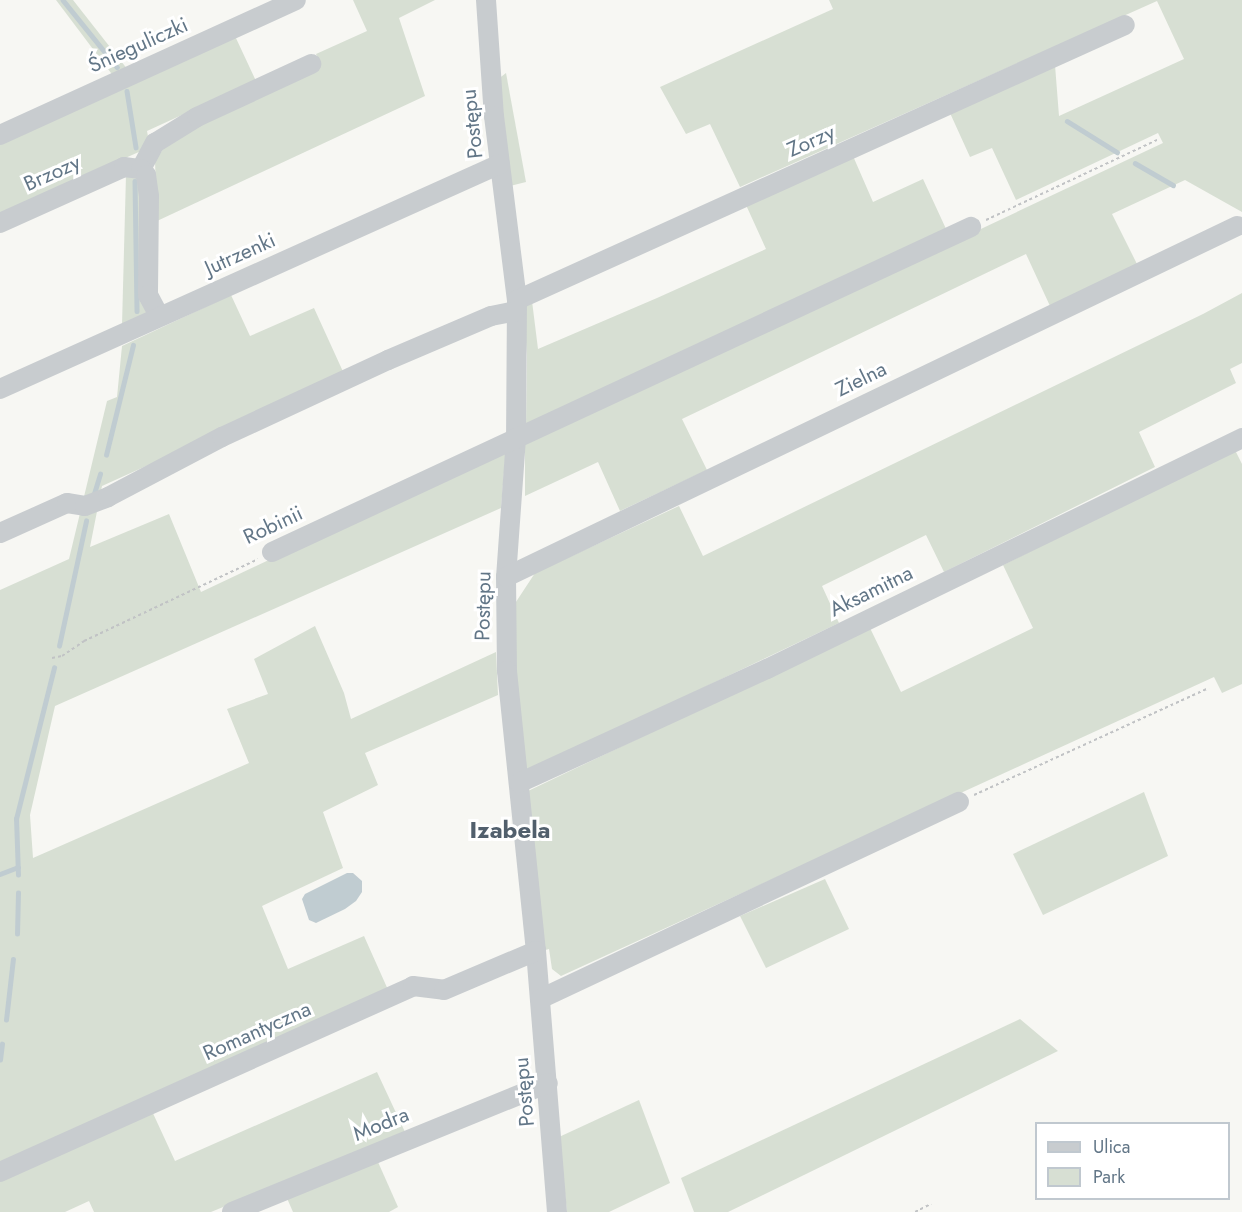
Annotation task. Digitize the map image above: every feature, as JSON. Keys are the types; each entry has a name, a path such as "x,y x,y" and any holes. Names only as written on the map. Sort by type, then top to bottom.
{"street":[{"name":"Śnieguliczki","path":"0,135 296,0"},
{"name":"Postępu","path":"486,0 500,165 517,306 516,438 506,577 507,671 536,951 557,1212"},
{"name":"Zorzy","path":"0,534 67,503 85,506 108,497 222,438 388,360 517,306 1125,25"},
{"path":"159,316 148,295 149,196 146,175 132,168 155,143 189,122 311,64"},
{"name":"Jutrzenki","path":"0,389 500,165"},
{"name":"Brzozy","path":"0,223 132,168"},
{"name":"Zielna","path":"506,577 1237,226"},
{"name":"Robinii","path":"272,552 971,227"},
{"name":"Aksamitna","path":"519,783 767,669 1242,438"},
{"path":"540,999 959,802"},
{"name":"Romantyczna","path":"0,1172 413,986 444,990 536,951"},
{"name":"Modra","path":"232,1212 548,1083"}],"path":[{"path":"971,227 1157,140"},
{"name":"Robinii","path":"52,658 272,552"},
{"path":"959,802 1209,688"},
{"path":"915,1212 931,1204"}],"green space":[{"path":"56,0 73,0 128,70 114,77"},
{"path":"353,0 435,0 399,18 425,96 157,221 155,161 171,137 320,63 316,54 367,31"},
{"path":"829,0 1242,0 1242,212 1185,180 1112,214 1137,264 1050,306 1026,254 682,419 707,470 620,511 598,462 525,496 525,444 1163,143 1158,133 1016,200 992,148 970,157 950,113 1055,65 1059,116 1184,59 1157,1 740,187 710,124 686,134 660,87 833,9"},
{"path":"235,36 256,81 147,131 150,147 0,214 0,144"},
{"path":"506,73 526,182 510,186 497,80"},
{"path":"853,156 873,202 923,179 947,231 526,428 527,355 523,304 532,301 538,349 657,298 766,249 746,205"},
{"path":"126,175 139,179 141,183 146,313 122,325"},
{"path":"1242,293 1242,363 1230,369 1236,383 1139,432 1155,467 944,572 926,535 822,586 839,623 527,772 514,686 512,608 535,573 679,506 703,556"},
{"path":"231,295 250,336 314,308 345,376 102,486 90,547 169,514 201,592 506,448 501,508 55,706 30,815 33,858 249,763 227,709 268,694 254,659 315,626 344,693 351,719 496,652 498,695 365,753 378,785 323,812 343,868 262,906 288,969 364,936 389,992 0,1166 0,590 69,559 107,401 117,397 122,346"},
{"path":"1235,450 1242,464 1242,684 1222,693 1214,677 561,976 552,969 549,949 542,951 528,791 870,628 901,692 1033,628 1003,565"},
{"path":"1144,792 1168,856 1043,915 1013,854"},
{"path":"825,879 849,929 766,968 740,916"},
{"path":"1020,1019 1058,1051 728,1212 694,1212 681,1178"},
{"path":"377,1072 405,1132 211,1212 94,1212 89,1201 65,1212 0,1212 0,1177 151,1109 175,1161"},
{"path":"639,1100 670,1183 609,1212 567,1212 559,1137"},
{"path":"378,1162 398,1207 389,1212 293,1212 286,1196"}],"shaded area":[{"path":"347,873 353,873 362,881 362,892 356,901 316,923 309,920 302,899 305,894"}],"waterway":[{"path":"63,0 117,67"},
{"path":"127,91 136,147"},
{"path":"1067,121 1117,152"},
{"path":"1135,163 1173,185"},
{"path":"135,181 137,311"},
{"path":"106,455 133,345"},
{"path":"93,497 100,474"},
{"path":"59,646 86,521"},
{"path":"18,875 16,819 54,668"},
{"path":"0,874 18,867"},
{"path":"17,934 18,893"},
{"path":"6,1020 13,959"},
{"path":"0,1060 2,1044"}],"district":[{"name":"Izabela","path":"510,830"}]}
